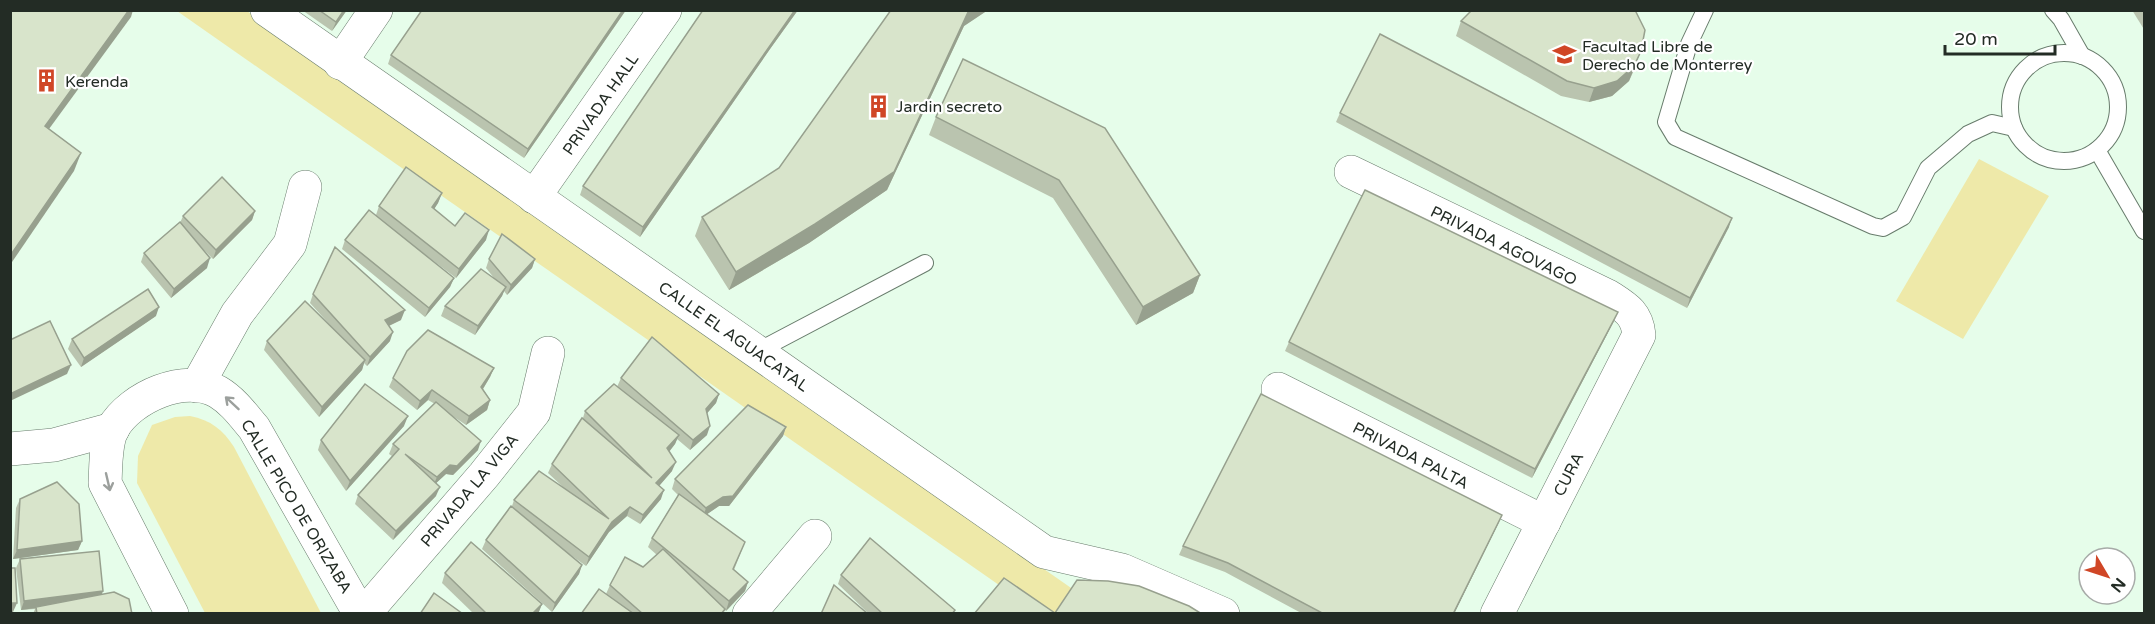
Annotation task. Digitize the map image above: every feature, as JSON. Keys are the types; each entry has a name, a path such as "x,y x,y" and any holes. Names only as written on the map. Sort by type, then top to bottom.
{"street":[{"name":"CALLE EL AGUACATAL","path":"267,10 1044,552 1122,570 1223,614"},
{"path":"340,63 376,10"},
{"name":"PRIVADA HALL","path":"534,197 665,10"},
{"name":"PRIVADA AGOVAGO","path":"1351,172 1608,296 1631,311 1638,322 1639,335"},
{"path":"197,386 237,314 290,244 305,187"},
{"name":"CURA","path":"1497,614 1639,335"},
{"name":"PRIVADA LA VIGA","path":"362,614 484,475 534,411 548,353"},
{"name":"CALLE PICO DE ORIZABA","path":"10,449 54,445 112,429 146,398 168,388 197,386 217,391 233,403 254,428 362,614"},
{"name":"PRIVADA PALTA","path":"1278,389 1544,522"},
{"path":"112,429 106,460 105,483 172,614"},
{"path":"749,614 815,536"}],"lane":[{"path":"1705,10 1689,44 1666,122 1675,137 1873,226 1883,228 1894,225 1903,217 1928,168 1968,134 1992,123 2014,128"},
{"path":"2053,10 2061,19 2082,56"},
{"path":"2065,53 2082,56 2097,64 2109,76 2116,90 2118,106 2116,123 2109,138 2097,150 2083,158 2067,161 2050,160 2029,148 2014,128 2010,111 2012,93 2020,77 2032,64 2048,56 2065,53"},
{"path":"2097,150 2145,231"},
{"path":"756,352 925,263"}],"shaded area":[{"path":"177,11 247,11 1074,590 1058,613 1039,613"},
{"path":"1979,159 2049,196 1963,339 1896,301"},
{"path":"190,416 216,427 234,447 321,613 205,613 137,483 138,456 152,425 175,417"}],"building":[{"name":"Kerenda","path":"10,10 129,10 45,126 81,153 10,256"},
{"path":"319,10 344,10 336,22"},
{"path":"422,10 623,10 528,149 391,55"},
{"path":"703,10 795,10 643,227 583,186"},
{"name":"Jardin secreto","path":"891,10 969,10 894,172 736,272 702,217 779,168"},
{"name":"Facultad Libre de Derecho de Monterrey","path":"1472,10 1635,10 1645,30 1641,51 1634,66 1617,81 1594,88 1567,81 1461,21"},
{"path":"1380,34 1732,218 1690,298 1340,113"},
{"name":"Jardin secreto","path":"963,59 1105,128 1200,275 1143,307 1059,180 936,117"},
{"path":"406,167 442,193 432,207 455,226 465,213 489,230 459,269 379,206"},
{"path":"222,177 255,211 216,250 183,216"},
{"path":"1365,190 1618,312 1535,469 1289,342"},
{"path":"369,210 454,278 429,308 345,240"},
{"path":"180,222 210,258 174,289 144,253"},
{"path":"502,234 535,259 511,285 489,259"},
{"path":"335,247 405,310 385,320 393,332 370,357 313,294"},
{"path":"481,269 506,287 478,326 445,306"},
{"path":"148,289 159,307 84,358 72,339"},
{"path":"305,301 365,360 322,407 267,341"},
{"path":"50,321 71,365 10,394 10,340"},
{"path":"428,330 494,368 481,387 490,400 469,416 432,390 420,401 393,378 407,351"},
{"path":"652,337 719,394 706,409 710,426 693,440 621,378"},
{"path":"365,384 408,416 350,481 321,440"},
{"path":"614,384 679,435 667,448 676,462 656,483 664,490 643,515 630,507 612,522 589,557 514,500 539,471 609,519 552,464 582,418 652,478 585,411"},
{"path":"1261,394 1502,515 1453,614 1324,614 1228,563 1183,546"},
{"path":"436,402 481,441 457,466 450,465 437,477 405,454 440,487 396,531 358,495 399,449 393,444"},
{"path":"748,405 786,427 733,496 723,497 706,508 675,479"},
{"path":"57,482 79,504 82,541 17,550 20,499"},
{"path":"679,494 745,542 733,569 748,582 729,601 652,538"},
{"path":"511,506 582,565 555,603 486,540"},
{"path":"870,538 955,610 952,614 883,614 841,575"},
{"path":"471,542 542,604 532,614 487,614 445,573"},
{"path":"663,549 725,609 721,614 643,614 610,585 625,557 643,567"},
{"path":"99,551 103,591 24,601 20,559"},
{"path":"10,568 15,568 17,603 10,603"},
{"path":"1004,578 1055,613 1077,580 1108,581 1139,586 1189,606 1202,614 974,614"},
{"path":"834,585 868,614 821,614"},
{"path":"599,589 634,614 581,614"},
{"path":"114,592 129,599 132,614 37,614 36,607"},
{"path":"434,593 463,614 420,614"}],"place":[{"name":"Facultad Libre de Derecho de Monterrey","path":"1564,55"},
{"name":"Kerenda","path":"47,81"},
{"name":"Jardin secreto","path":"878,106"}]}
